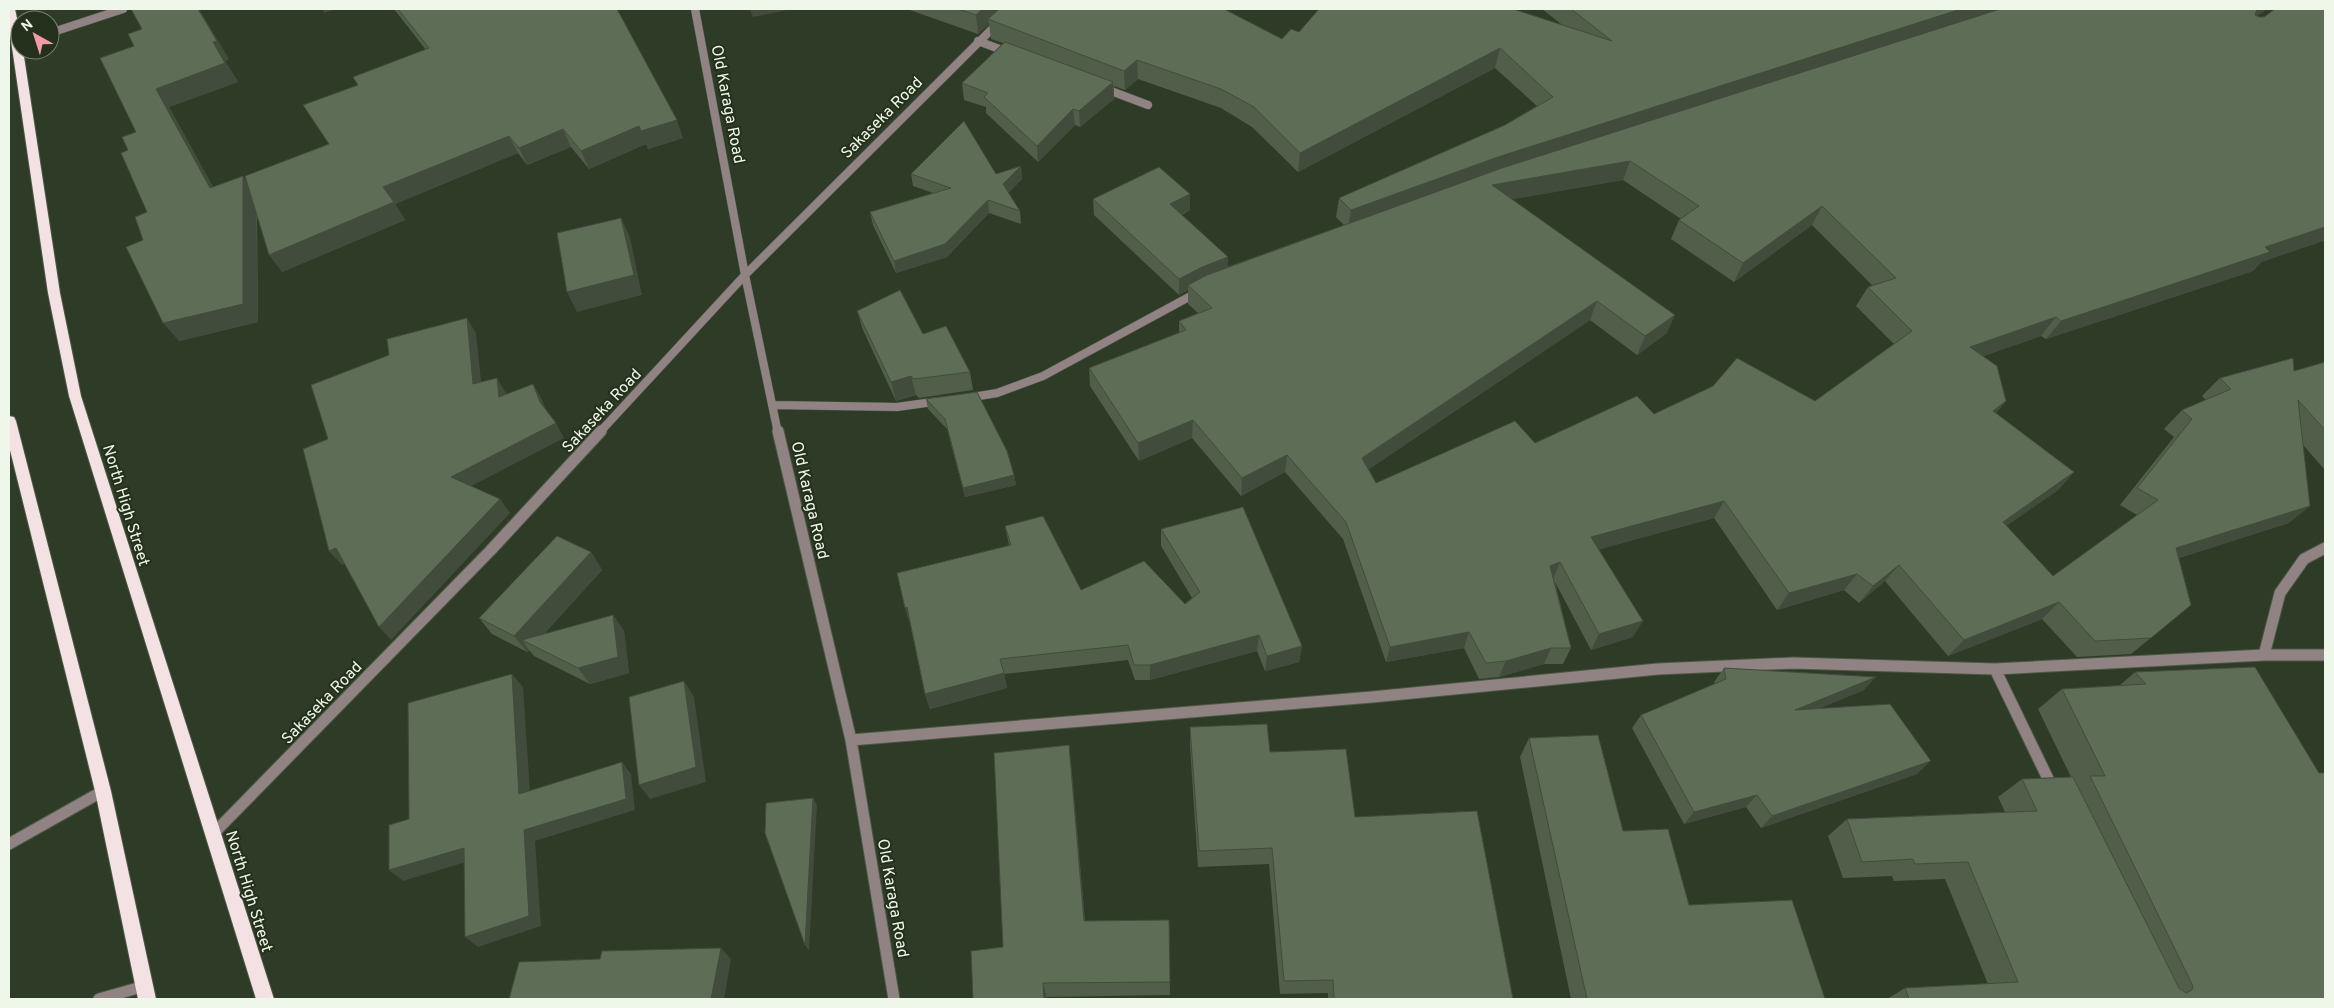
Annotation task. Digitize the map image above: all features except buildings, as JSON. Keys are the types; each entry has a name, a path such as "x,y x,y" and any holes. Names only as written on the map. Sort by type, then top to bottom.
{"highway":[{"name":"North High Street","path":"21,60 54,293 75,396 113,522 214,833 265,999"},
{"path":"9,421 103,791 146,993"}],"street":[{"path":"60,30 123,9"},
{"name":"Old Karaga Road","path":"695,9 744,276 772,405 851,740 894,999"},
{"name":"Sakaseka Road","path":"214,833 490,551 744,276 1012,9"},
{"path":"978,41 1022,58"},
{"path":"1094,85 1148,105"},
{"path":"772,405 897,407 996,393 1043,376 1204,288"},
{"path":"2264,656 2280,593 2304,559 2325,548"},
{"path":"851,740 1372,697 1658,669 1793,663 1995,669 2264,656 2325,655"},
{"path":"1995,669 2060,803"},
{"path":"9,844 103,791"},
{"path":"99,999 146,993"}]}
